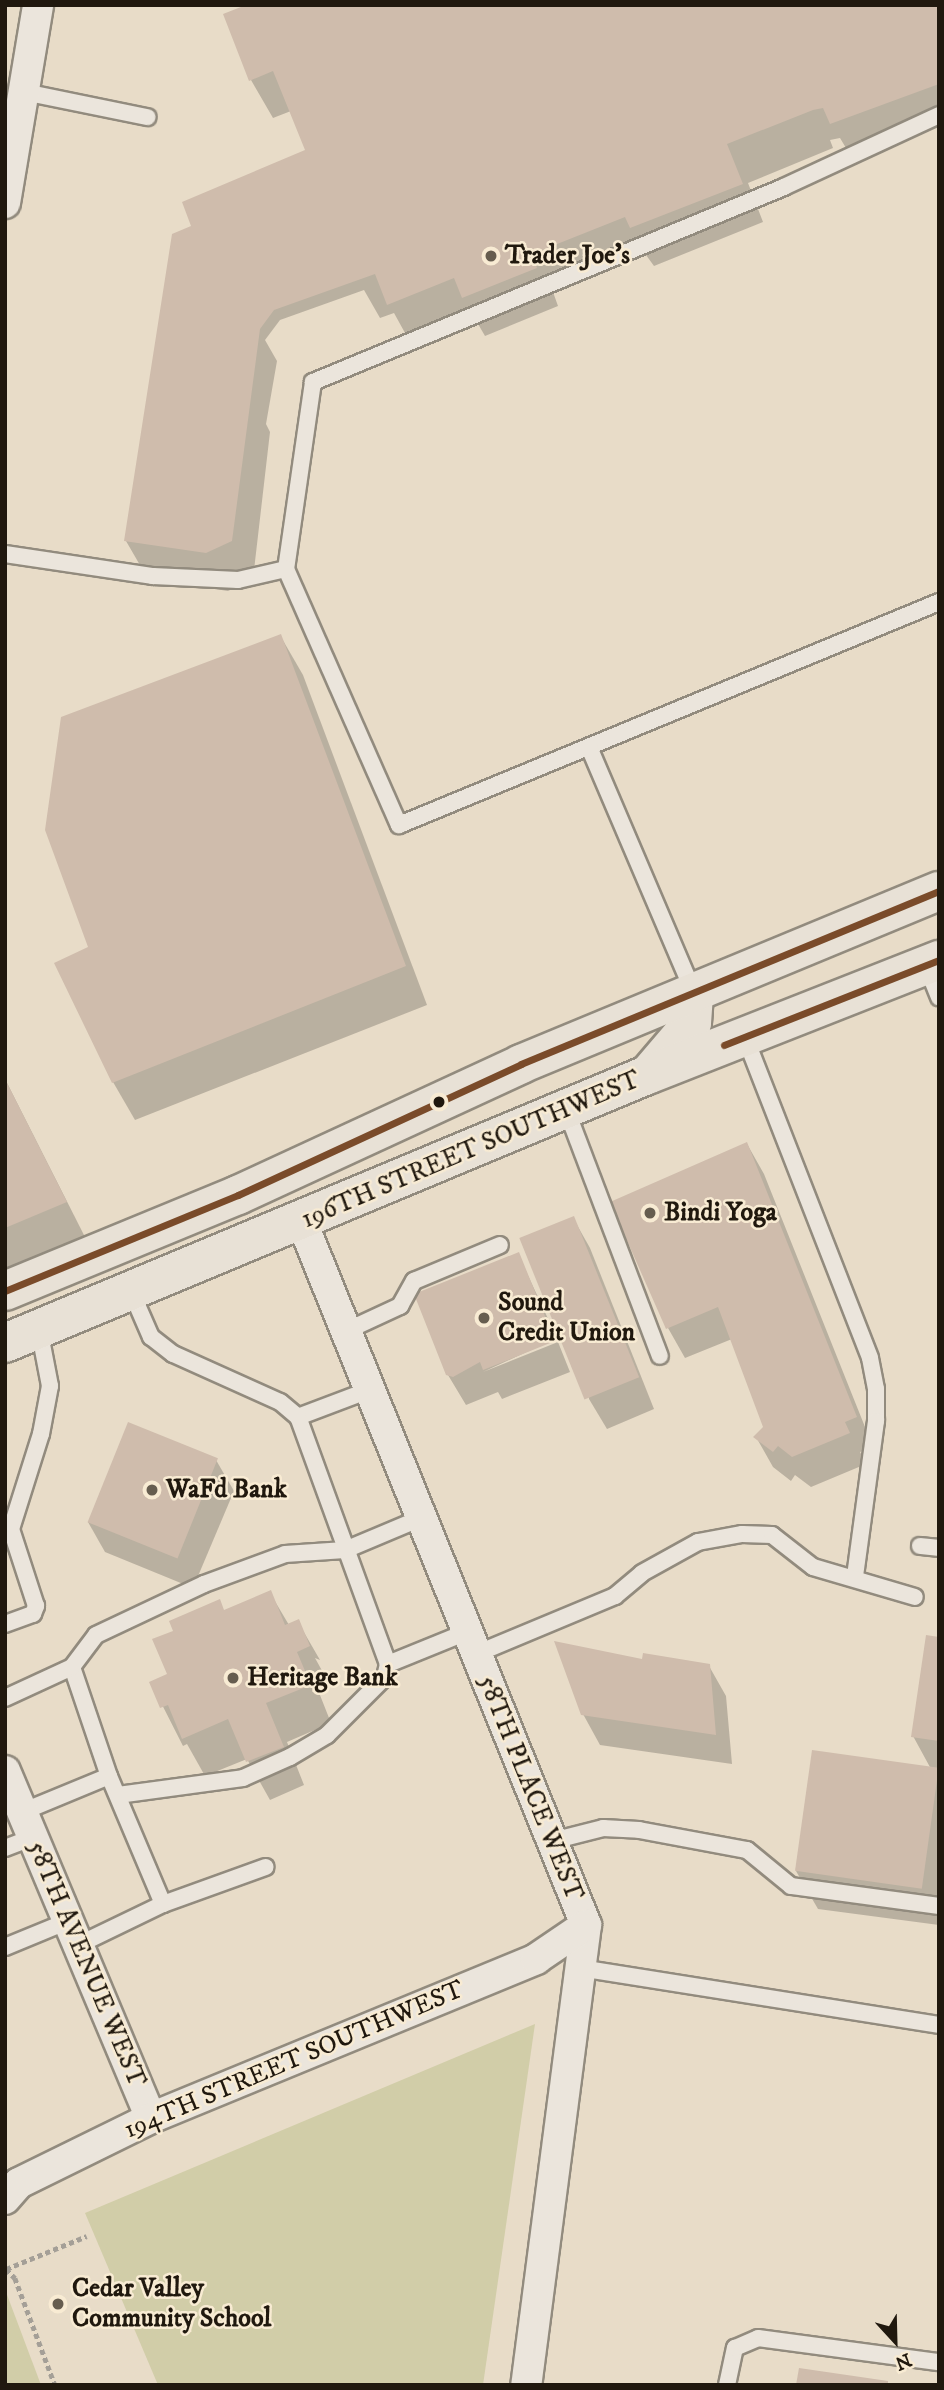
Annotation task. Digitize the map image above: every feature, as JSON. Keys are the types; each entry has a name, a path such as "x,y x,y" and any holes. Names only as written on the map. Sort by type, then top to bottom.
{"main road":[{"name":"196TH STREET SOUTHWEST","path":"5,1291 346,1145 521,1064 939,891"},
{"name":"196TH STREET SOUTHWEST","path":"22,1336 302,1222 647,1075 745,1037 934,974"},
{"path":"647,1075 692,1023 694,993"},
{"path":"302,1222 300,1203 307,1195 332,1181 347,1163 346,1145"}],"street":[{"path":"5,203 8,157 24,92 38,5"},
{"name":"58TH PLACE WEST","path":"302,1222 586,1925 526,2385"},
{"name":"58TH AVENUE WEST","path":"5,1772 150,2118"},
{"name":"194TH STREET SOUTHWEST","path":"5,2199 19,2183 150,2118 536,1959 586,1925"}],"lane":[{"path":"24,92 147,117"},
{"path":"939,115 772,192 313,382 286,569 399,825 939,602"},
{"path":"5,554 153,576 239,580 286,569"},
{"path":"589,747 694,993"},
{"path":"745,1037 870,1359 876,1389 877,1421 855,1576"},
{"path":"566,1109 660,1356"},
{"path":"346,1331 400,1306 414,1282 500,1245"},
{"path":"118,1795 243,1778 290,1757 327,1735 385,1676 388,1664 345,1550 319,1465 298,1417 280,1402 173,1354 151,1337 131,1292"},
{"path":"5,1624 33,1614 36,1606 11,1529 41,1434 50,1385 22,1336"},
{"path":"298,1417 369,1390"},
{"path":"5,1698 72,1667 96,1635 204,1584 285,1554 345,1550 421,1518"},
{"path":"388,1664 472,1643 615,1596 642,1573 698,1542 742,1534 772,1535 813,1567 855,1576 915,1597"},
{"path":"920,1546 939,1548"},
{"path":"72,1667 109,1776 163,1904"},
{"path":"5,1848 28,1825 109,1776"},
{"path":"552,1841 603,1829 639,1830 747,1850 790,1886 939,1906"},
{"path":"5,1947 73,1933 267,1867"},
{"path":"580,1968 939,2025"},
{"path":"727,2385 735,2348 758,2338 939,2362"}],"path":[{"path":"55,2385 15,2278 6,2269 87,2236"}],"shaded area":[{"path":"535,2024 483,2385 158,2385 85,2213"},
{"path":"6,2292 41,2385 5,2385"}],"building":[{"path":"246,5 939,5 939,84 830,124 823,108 813,110 727,144 743,184 630,228 625,217 532,254 537,268 462,298 454,278 387,305 375,274 274,310 260,329 232,541 206,553 124,541 172,234 191,226 182,202 305,150 273,71 249,81 223,14"},
{"path":"281,634 406,966 112,1083 54,963 88,947 45,830 61,717"},
{"path":"5,1079 67,1202 5,1228"},
{"path":"747,1142 857,1417 845,1422 850,1433 792,1457 778,1446 773,1452 753,1437 763,1427 718,1307 666,1329 610,1202"},
{"path":"574,1216 639,1377 584,1399 519,1238"},
{"name":"Sound Credit Union","path":"519,1252 555,1341 483,1370 480,1362 453,1377 446,1375 414,1294"},
{"name":"WaFd Bank","path":"128,1422 218,1458 177,1558 88,1522"},
{"name":"Heritage Bank","path":"271,1590 285,1625 299,1619 310,1646 297,1652 311,1685 266,1703 284,1747 246,1762 228,1719 182,1739 168,1705 160,1708 149,1682 167,1674 152,1639 173,1631 169,1621 220,1599 224,1610"},
{"path":"926,1635 939,1637 939,1741 911,1737"},
{"path":"554,1641 642,1659 643,1653 710,1664 716,1735 581,1715"},
{"path":"812,1750 939,1768 922,1889 795,1871"},
{"path":"799,2368 888,2381 888,2385 796,2385"}],"transit line":[{"path":"5,1291 238,1195 521,1064 939,891"},
{"path":"724,1045 939,960"}],"place":[{"name":"Trader Joe's","path":"491,256"},
{"name":"Bindi Yoga","path":"650,1213"},
{"name":"Sound Credit Union","path":"484,1318"},
{"name":"WaFd Bank","path":"152,1490"},
{"name":"Heritage Bank","path":"233,1678"},
{"name":"Cedar Valley Community School","path":"58,2304"}]}
